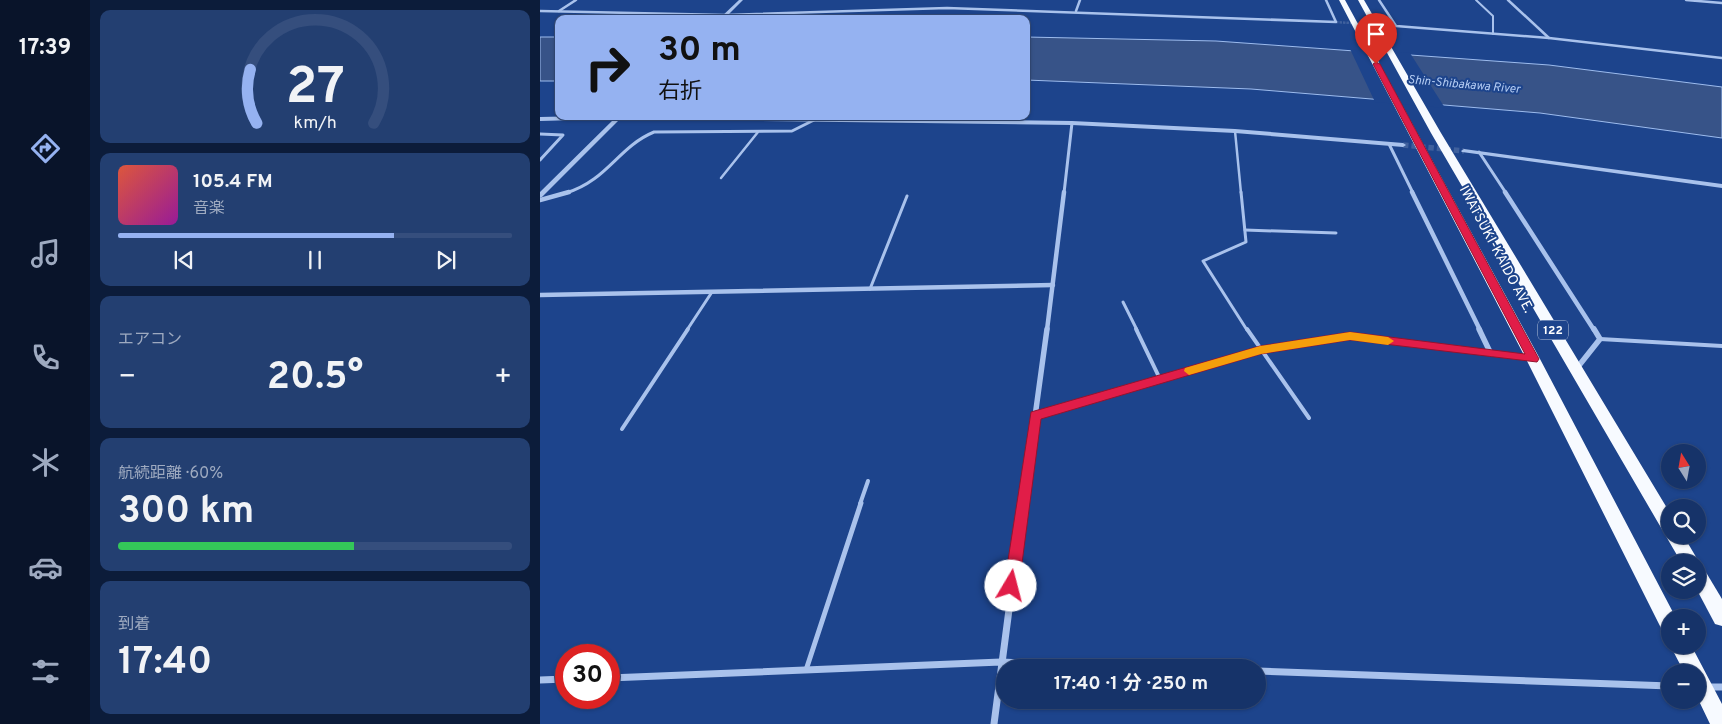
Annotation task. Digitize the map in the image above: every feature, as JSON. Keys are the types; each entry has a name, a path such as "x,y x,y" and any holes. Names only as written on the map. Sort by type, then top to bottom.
{"highway":[{"name":"IWATSUKI-KAIDO AVE.","path":"1342,0 1533,359 1662,609"},
{"name":"IWATSUKI-KAIDO AVE.","path":"1361,0 1436,133 1661,513"},
{"path":"1706,589 1722,617"},
{"path":"1706,689 1721,724"}],"street":[{"path":"559,11 576,0"},
{"path":"725,15 741,0"},
{"path":"1076,11 1080,0"},
{"path":"773,15 947,8 1076,11 1336,22 1326,0"},
{"path":"1379,0 1396,26 1549,38 1722,58"},
{"path":"1508,0 1549,38"},
{"path":"1686,0 1722,3"},
{"path":"540,11 668,15"},
{"path":"540,119 555,119"},
{"path":"540,198 617,120"},
{"path":"540,198 564,194 594,181 642,136 654,132 792,131 814,120 1072,123 1235,131 1403,145"},
{"path":"1000,659 1053,285 1072,123"},
{"path":"540,134 563,136 540,160"},
{"path":"1389,144 1491,354"},
{"path":"1464,151 1722,186"},
{"path":"1479,152 1600,340 1576,368"},
{"path":"540,295 1053,285"},
{"path":"620,678 996,662"},
{"path":"1266,671 1661,686"},
{"path":"540,680 555,679"},
{"path":"994,724 996,703"}],"lane":[{"path":"1476,0 1493,16 1493,34"},
{"path":"1235,131 1246,242 1203,261 1260,350 1309,418"},
{"path":"721,178 758,132"},
{"path":"870,288 907,196"},
{"path":"1245,230 1336,233"},
{"path":"622,430 712,292"},
{"path":"1122,302 1160,379"},
{"path":"1035,416 1260,350 1350,336 1533,359"},
{"path":"1600,340 1722,346"},
{"path":"806,670 868,481"}],"water":[{"path":"540,37 555,37 555,81 540,81"},
{"name":"Shin-Shibakawa River","path":"1030,37 1216,41 1549,65 1722,87 1722,138 1540,113 1251,89 1030,80"}],"pier":[{"path":"1350,49 1410,53 1445,108 1375,102"}],"tunnel":[{"path":"1336,22 1396,26"},
{"path":"1403,145 1464,151"}],"slow traffic":[{"path":"1189,371 1260,350 1350,336 1388,341"}],"route":[{"path":"1011,586 1035,416 1260,350 1350,336 1533,359 1376,64"}]}
